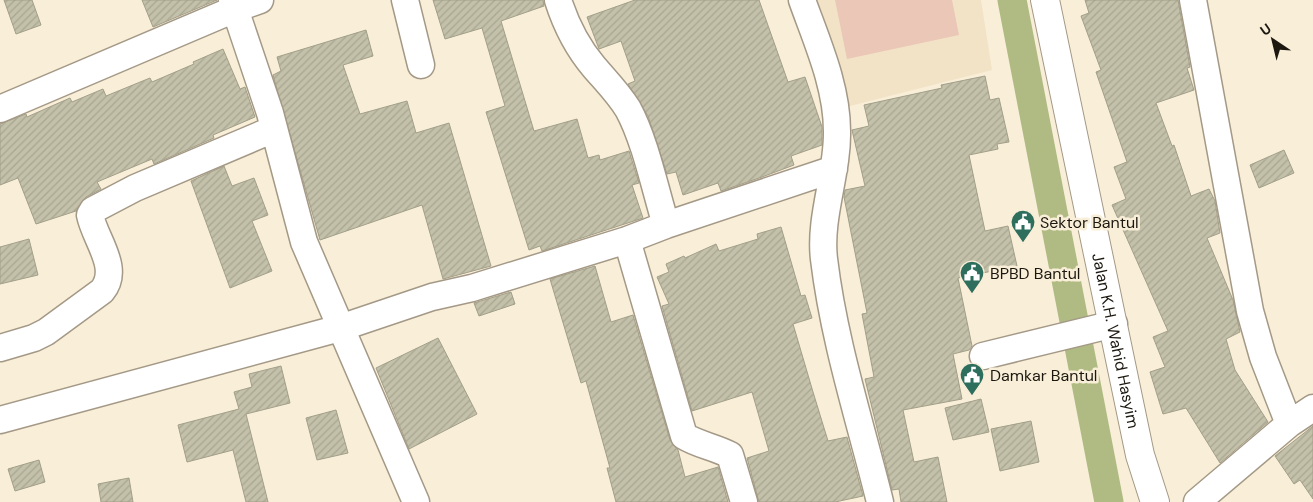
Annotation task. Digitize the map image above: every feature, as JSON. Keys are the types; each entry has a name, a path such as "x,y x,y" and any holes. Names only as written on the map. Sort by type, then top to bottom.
{"main road":[{"name":"Jalan K.H. Wahid Hasyim","path":"1046,0 1105,326 1140,455 1155,502"}],"street":[{"path":"0,109 233,4 260,0"},
{"path":"405,0 421,65"},
{"path":"558,0 570,32 580,48 613,87 629,110 636,126 666,225"},
{"path":"802,0 825,64 833,97 837,131 824,256 848,385 880,502"},
{"path":"1192,0 1250,311 1263,357 1289,424"},
{"path":"233,4 274,129 304,242 416,502"},
{"path":"0,348 34,338 46,332 102,290 109,282 110,268 90,215 99,205 274,129"},
{"path":"0,420 340,328 432,297 472,288 627,240 666,225 834,169"},
{"path":"627,240 684,436 696,443 715,448 730,455 736,469 744,502"},
{"path":"983,356 1105,326"},
{"path":"1197,502 1289,424 1313,408"}],"shaded area":[{"path":"809,0 981,0 992,70 846,107"},
{"path":"835,0 952,0 959,35 847,59"}],"building":[{"path":"4,0 32,0 41,25 16,34"},
{"path":"142,0 217,0 153,27"},
{"path":"433,0 543,0 544,6 501,21 534,131 577,119 588,158 599,155 600,160 629,151 639,183 632,185 643,218 542,251 540,246 529,250 486,112 505,106 482,28 445,39"},
{"path":"635,0 759,0 788,82 805,77 822,127 822,145 791,156 794,165 762,177 721,191 718,183 683,195 676,172 667,174 648,116 628,84 635,81 621,41 599,49 587,17"},
{"path":"1085,0 1178,0 1190,67 1187,68 1194,90 1156,103 1172,146 1174,145 1191,196 1209,189 1215,201 1220,233 1207,238 1233,300 1240,332 1226,339 1235,370 1268,422 1220,463 1186,408 1163,414 1150,372 1165,367 1153,337 1168,331 1112,205 1126,199 1114,167 1127,162 1096,72 1101,70 1081,16 1089,13"},
{"path":"366,30 373,56 343,65 360,114 407,101 416,133 449,123 491,266 443,279 422,205 320,240 273,75 281,71 277,57"},
{"path":"223,49 240,89 245,87 255,117 213,135 214,138 154,164 152,159 97,182 101,189 86,197 76,211 36,224 18,178 0,185 0,124 26,114 27,117 70,98 72,102 103,89 106,96 150,78 152,82"},
{"path":"985,76 990,100 999,98 1009,142 997,144 998,149 969,155 985,231 1008,226 1017,266 958,278 972,346 969,350 953,354 962,399 903,410 914,462 938,457 947,502 901,502 899,489 892,490 865,379 874,377 862,314 867,313 844,197 845,190 865,186 852,130 869,126 864,105 942,88 941,85"},
{"path":"1284,150 1294,173 1259,188 1250,165"},
{"path":"224,166 232,186 254,178 268,215 252,221 272,271 230,288 191,181"},
{"path":"781,227 801,296 805,295 812,318 793,324 813,392 828,441 847,437 863,496 835,502 759,502 747,458 769,451 752,392 692,411 662,306 669,304 657,277 669,272 666,264 684,256 685,258 716,244 719,251 758,239 757,234"},
{"path":"29,239 38,275 0,284 0,247"},
{"path":"595,266 611,322 633,315 670,440 678,450 685,477 718,467 728,502 616,502 607,468 610,468 586,381 581,383 550,279"},
{"path":"511,292 515,304 479,316 474,303"},
{"path":"438,338 477,414 409,449 376,368"},
{"path":"281,366 290,403 246,414 268,502 246,502 233,450 187,462 178,425 239,409 234,392 252,387 249,374"},
{"path":"981,399 989,432 953,440 945,408"},
{"path":"336,410 348,453 317,460 306,418"},
{"path":"1031,421 1039,462 1000,471 991,429"},
{"path":"1313,426 1313,499 1300,480 1294,484 1275,456"},
{"path":"39,460 45,482 15,491 8,469"},
{"path":"129,478 133,502 101,502 98,484"}],"waterway":[{"path":"1012,0 1109,502"}],"place":[{"name":"Sektor Bantul","path":"1023,243"},
{"name":"BPBD Bantul","path":"972,294"},
{"name":"Damkar Bantul","path":"972,396"}]}
